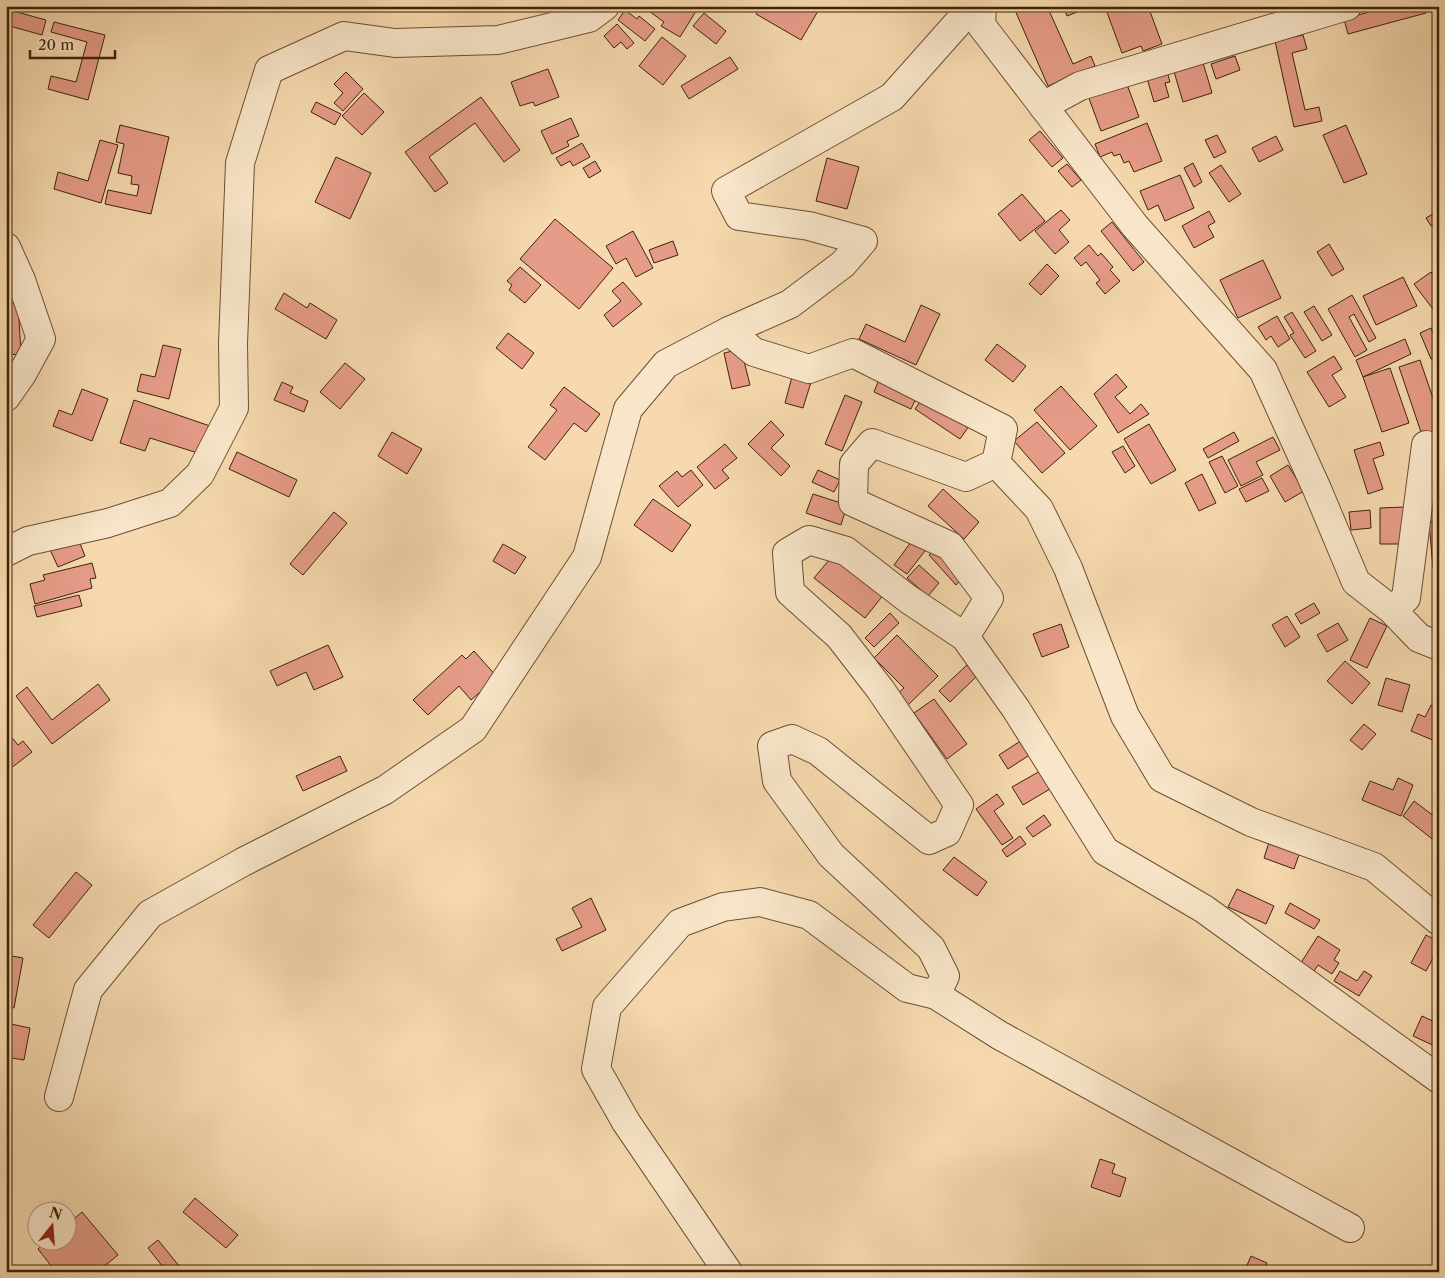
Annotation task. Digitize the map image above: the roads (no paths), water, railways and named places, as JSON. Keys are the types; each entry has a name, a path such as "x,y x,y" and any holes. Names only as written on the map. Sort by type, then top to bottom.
{"street":[{"path":"6,552 28,540 108,523 170,503 200,474 234,408 233,344 240,163 269,70 344,36 395,43 498,40 589,18 605,6"},
{"path":"59,1097 88,990 150,914 243,862 385,790 473,729 587,557 628,409 666,364 729,331 790,304 843,264 863,241 809,226 739,216 726,191 892,97 973,6"},
{"path":"982,6 981,25 1135,226 1263,370 1317,489 1356,582 1392,610 1419,638 1439,646"},
{"path":"1043,106 1080,86 1347,6"},
{"path":"6,247 21,280 41,339 22,374 6,397"},
{"path":"729,331 754,352 809,369 853,353 1003,429 996,463"},
{"path":"965,637 989,598 950,546 853,502 854,464 872,443 966,477 996,463"},
{"path":"1392,610 1406,598 1426,445"},
{"path":"996,463 1039,509 1068,568 1125,716 1162,778 1251,822 1374,867 1439,921"},
{"path":"936,995 945,976 931,948 831,855 777,781 772,746 792,739 818,751 929,840 947,832 959,805 880,689 839,636 790,592 787,553 809,540 846,551 908,599 965,637 1016,709 1105,851 1204,909 1439,1079"},
{"path":"728,1272 626,1122 596,1070 607,1006 680,923 723,907 760,902 809,915 906,988 936,995 999,1035 1350,1228"}]}
